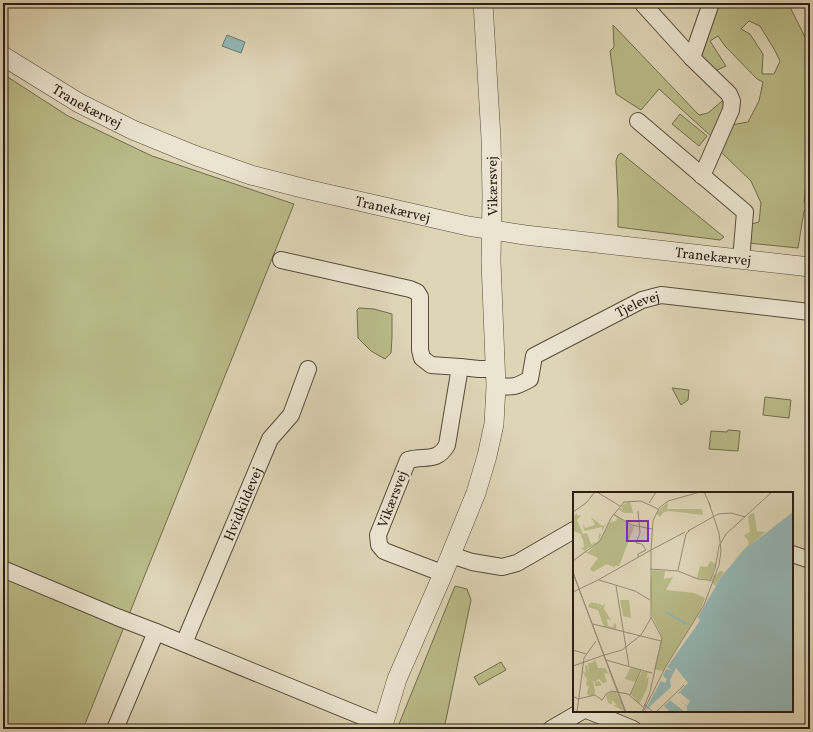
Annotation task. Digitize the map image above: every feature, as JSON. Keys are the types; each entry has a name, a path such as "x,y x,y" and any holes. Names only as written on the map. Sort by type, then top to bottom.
{"street":[{"name":"Vikærsvej","path":"382,727 397,679 443,574 476,493 487,456 494,424 495,377 491,262 491,138 483,3"},
{"path":"692,58 711,3"},
{"path":"643,4 692,58 729,94 732,102 731,110 702,176"},
{"name":"Tranekærvej","path":"3,56 79,103 133,130 194,155 251,175 306,190 492,230 810,267"},
{"path":"638,120 745,212 741,260"},
{"path":"281,260 410,289 417,292 420,297 420,350 422,358 431,365 479,369 495,377"},
{"name":"Tjelevej","path":"495,377 512,387 517,386 530,379 534,356 642,300 661,295 810,312"},
{"name":"Vikærsvej","path":"443,574 384,551 379,545 378,535 408,460 415,457 434,457 444,450 447,445 460,367"},
{"name":"Hvidkildevej","path":"184,643 270,440 291,415 308,369"},
{"path":"451,554 472,562 502,567 518,563 573,531"},
{"path":"793,554 810,560"},
{"path":"3,569 117,617 184,643 382,727"},
{"path":"115,729 156,632"},
{"path":"551,729 580,712"},
{"path":"591,712 633,729"}],"green space":[{"path":"718,3 788,3 810,47 810,148 804,202 810,203 810,206 804,211 798,248 748,243 751,224 759,222 761,203 751,181 721,152 731,125 748,122 759,101 763,82 757,79 725,46 718,36 710,41 726,66 713,72 700,58","holes":["749,21 760,26 780,61 774,74 762,74 763,54 750,34 741,29"]},
{"path":"613,25 699,115 708,113 722,101 726,107 712,137 659,89 641,110 616,94 610,51 614,47"},
{"path":"3,74 68,116 152,156 294,204 83,729 3,729"},
{"path":"680,114 707,136 699,146 672,124"},
{"path":"621,153 724,237 720,240 618,227 616,161 618,155"},
{"path":"359,308 374,309 392,314 391,353 385,359 371,351 358,338 357,310"},
{"path":"672,388 689,390 688,400 681,405"},
{"path":"765,397 791,400 789,418 763,415"},
{"path":"728,430 740,431 738,451 709,449 711,431 727,432"},
{"path":"455,586 467,589 471,600 444,729 397,729"},
{"path":"501,662 506,670 479,685 474,677"}],"water":[{"path":"227,35 245,42 241,53 222,46"}]}
